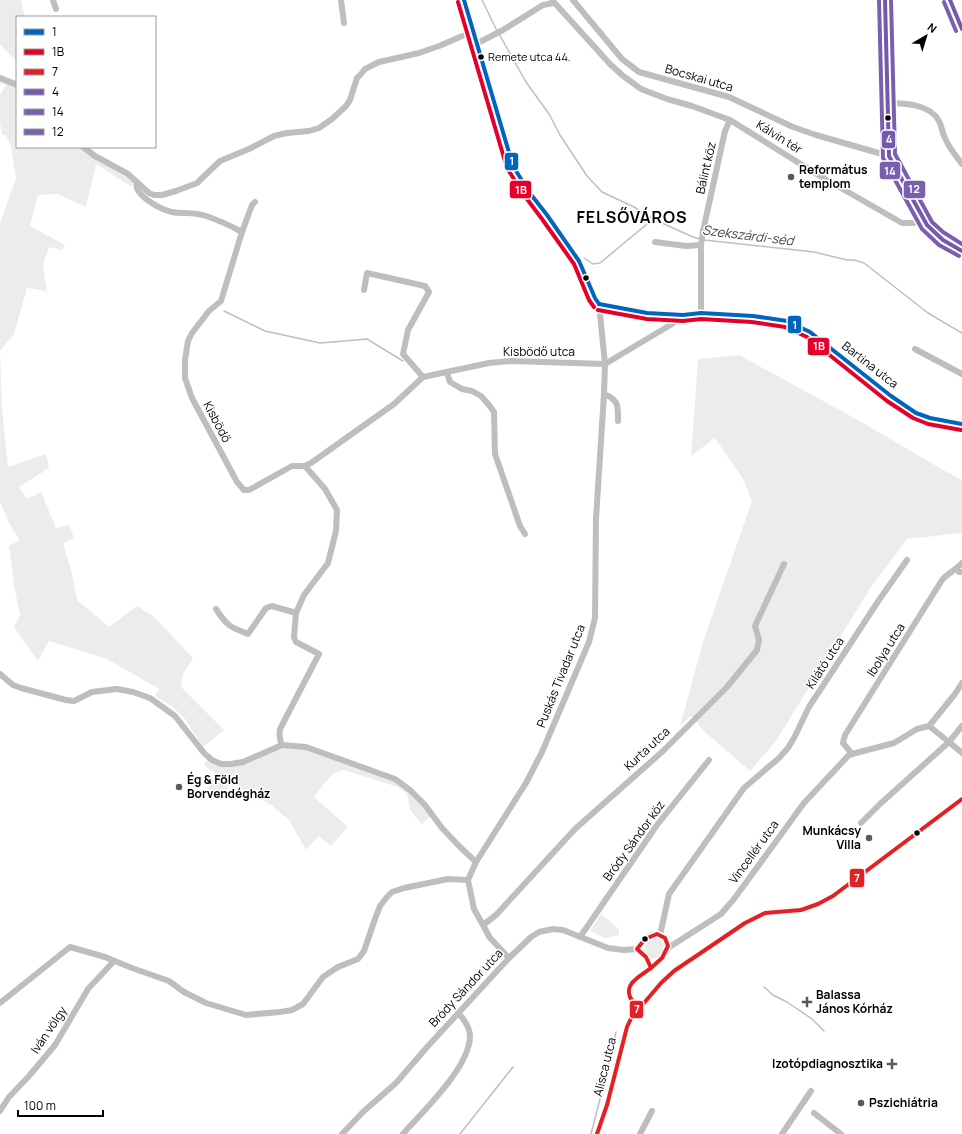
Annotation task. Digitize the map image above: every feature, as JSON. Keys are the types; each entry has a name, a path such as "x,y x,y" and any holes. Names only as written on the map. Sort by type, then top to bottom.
{"street":[{"path":"53,0 56,9"},
{"path":"341,0 344,23"},
{"path":"464,0 513,166 529,192 579,261 599,304"},
{"path":"885,0 884,9 889,156 922,218 934,234 943,241 962,251"},
{"path":"950,0 962,29"},
{"path":"478,44 503,30 544,2 553,2"},
{"name":"Kálvin tér","path":"553,2 614,68 641,89 730,120 820,176 902,223 914,223 922,218"},
{"name":"Bocskai utca","path":"578,2 599,33 622,58 639,72 729,97 793,127 889,156"},
{"path":"84,148 95,156 128,174 136,183 149,193 154,195 176,191 198,183 220,161 249,149 274,136 309,131 319,128 332,119 346,106 350,100 357,78 365,69 379,62 419,53 474,31"},
{"path":"0,78 16,85"},
{"path":"888,103 903,103 920,107 934,115 939,121 945,138 962,164"},
{"name":"Bálint köz","path":"701,313 701,245 703,231 725,131 730,120"},
{"path":"136,183 137,190 144,198 160,207 172,212 202,214 242,232"},
{"name":"Kisbödő","path":"255,202 252,205 242,232 221,300 209,311 192,333 188,341 184,360 185,378 192,398 237,482 244,490 249,490 292,466 305,466 394,404 423,377"},
{"path":"655,242 686,246 701,245"},
{"path":"364,290 367,273 425,286 428,292 408,330 404,354 423,377"},
{"name":"Bartina utca","path":"599,304 647,313 683,315 701,313 753,316 787,321 810,332 891,396 916,413 930,418 962,424"},
{"name":"Puskás Tivadar utca","path":"468,880 476,862 526,784 542,752 589,642 595,618 596,519 605,364 599,304"},
{"path":"605,364 672,324 683,315"},
{"path":"915,349 962,374"},
{"name":"Kisbödő utca","path":"423,377 489,363 511,361 605,364"},
{"path":"447,372 450,382 462,389 472,391 480,396 494,412 495,454 520,526 525,534"},
{"path":"604,394 616,400 618,407 618,421"},
{"path":"282,745 279,735 280,729 319,654 296,642 294,637 296,613 304,595 328,563 336,531 337,510 325,490 305,466"},
{"name":"Kilátó utca","path":"660,935 669,894 744,788 779,758 788,748 809,707 907,560"},
{"name":"Ibolya utca","path":"850,755 843,743 845,735 942,580 948,574 956,570 962,563"},
{"name":"Kurta utca","path":"483,925 501,910 575,829 663,751 727,687 757,650 759,640 755,626 784,564"},
{"path":"216,609 230,627 248,634 266,608 272,606 296,613"},
{"path":"0,674 13,685 66,700 74,700 92,692 117,689 133,692 150,698 175,716 204,753 212,760 220,764 243,762 282,745 306,748 395,779 410,790 425,805 442,828 476,862"},
{"path":"850,755 894,743 917,729 929,726 962,683"},
{"path":"929,726 962,753"},
{"path":"861,823 880,804 950,742 962,726"},
{"name":"Vincellér utca","path":"638,1007 630,997 629,989 634,981 663,957 668,948 714,919 728,907 804,804 850,755"},
{"name":"Bródy Sándor köz","path":"580,937 657,825 709,760"},
{"name":"Alisca utca","path":"597,1134 607,1105 627,1027 634,1012 674,971 745,924 765,914 801,910 818,904 833,896 962,800"},
{"path":"0,1003 70,947 114,960 169,981 184,992 206,1003 246,1014 292,1010 303,1004 323,977 329,972 358,959 364,951 374,919 380,906 392,892 448,879 468,880 474,908 490,938 509,958"},
{"name":"Bródy Sándor utca","path":"342,1134 363,1112 396,1083 458,1013 530,937 539,932 553,929 563,930 608,948 624,950 637,949"},
{"path":"651,968 646,956 642,951 637,949 640,943 646,937 653,934 660,935 668,942 668,948"},
{"name":"Iván völgy","path":"0,1111 8,1097 29,1076 55,1045 88,990 114,960"},
{"path":"403,1134 462,1065 467,1052 470,1036 468,1028 458,1013"},
{"path":"782,1134 811,1091"},
{"path":"640,1134 652,1111"},
{"path":"814,1113 840,1134"}],"shaded area":[{"path":"0,0 22,0 25,16 16,16 16,61 0,44"},
{"path":"0,74 16,81 16,148 82,148 133,182 132,187 96,164 86,207 58,194 38,195 30,226 65,245 62,250 49,247 43,265 47,291 27,288 14,334 0,351 0,223 16,179 11,146 5,135 2,135 0,122 0,95 6,85 0,83"},
{"path":"0,351 2,409 8,467 46,454 49,468 19,487 27,499 41,492 56,528 69,525 74,538 63,543 72,574 77,600 109,627 137,606 153,616 193,658 183,674 181,687 224,730 203,747 185,719 173,707 155,696 159,689 107,659 49,641 38,661 14,627 20,615 14,585 9,546 20,540 10,525 0,502"},
{"path":"739,355 858,420 962,480 962,533 907,539 871,587 776,741 750,771 705,732 691,716 680,726 703,642 752,501 743,479 715,438 691,456 698,359"},
{"path":"282,745 306,747 395,779 432,815 422,824 410,810 407,794 398,787 344,770 334,773 314,797 348,827 331,846 319,836 306,850 289,820 271,805 232,783 219,798 207,788 218,775 204,765 208,757 231,764"},
{"path":"601,914 619,929 619,935 605,938 590,931"},
{"path":"653,937 660,939 665,947 659,957 653,959 647,953 644,944"}],"waterway":[{"name":"Szekszárdi-séd","path":"482,0 497,31"},
{"name":"Szekszárdi-séd","path":"499,34 526,82 549,114 560,135 587,176 602,192 634,207 653,219 700,239"},
{"path":"584,258 593,264 600,263 653,219"},
{"name":"Szekszárdi-séd","path":"704,240 814,252 864,263 928,313 962,333"},
{"path":"224,311 265,331 320,343 367,339 403,361"},
{"path":"764,987 773,995 787,1002 812,1019 824,1031"},
{"path":"591,1134 616,1032"},
{"path":"460,1134 513,1067"}],"transit line":[{"name":"1","path":"464,0 513,166 529,192 579,261 599,304"},
{"name":"14","path":"879,0 883,158 922,229 939,245 959,256"},
{"name":"4","path":"885,0 889,156 927,225 943,240 962,251"},
{"name":"12","path":"891,0 895,154 932,222 943,232 962,244"},
{"name":"4","path":"950,0 962,29"},
{"name":"1B","path":"458,2 507,168 524,195 574,264 589,300 594,307"},
{"name":"14","path":"944,2 956,31"},
{"name":"1","path":"599,304 647,313 683,315 701,313 753,316 787,321 810,332 891,396 916,413 930,418 962,424"},
{"name":"1B","path":"598,310 647,319 683,321 701,319 752,322 785,327 807,337 887,401 913,418 928,424 961,430"},
{"name":"7","path":"597,1134 607,1105 627,1027 634,1012 674,971 745,923 765,913 801,910 818,904 833,896 962,799"},
{"name":"7","path":"657,934 665,938 668,946 662,958 651,968 646,957 637,949 645,939 657,934"},
{"name":"7","path":"638,1007 630,997 629,988 635,980 651,968"}],"place":[{"name":"Remete utca 44.","path":"481,57"},
{"name":"Református templom","path":"791,177"},
{"name":"Ég & Föld Borvendégház","path":"179,787"},
{"name":"Munkácsy Villa","path":"869,838"},
{"name":"Balassa János Kórház","path":"807,1002"},
{"name":"Izotópdiagnosztika","path":"892,1064"},
{"name":"Pszichiátria","path":"861,1103"}],"district":[{"name":"FELSŐVÁROS","path":"632,217"}]}
